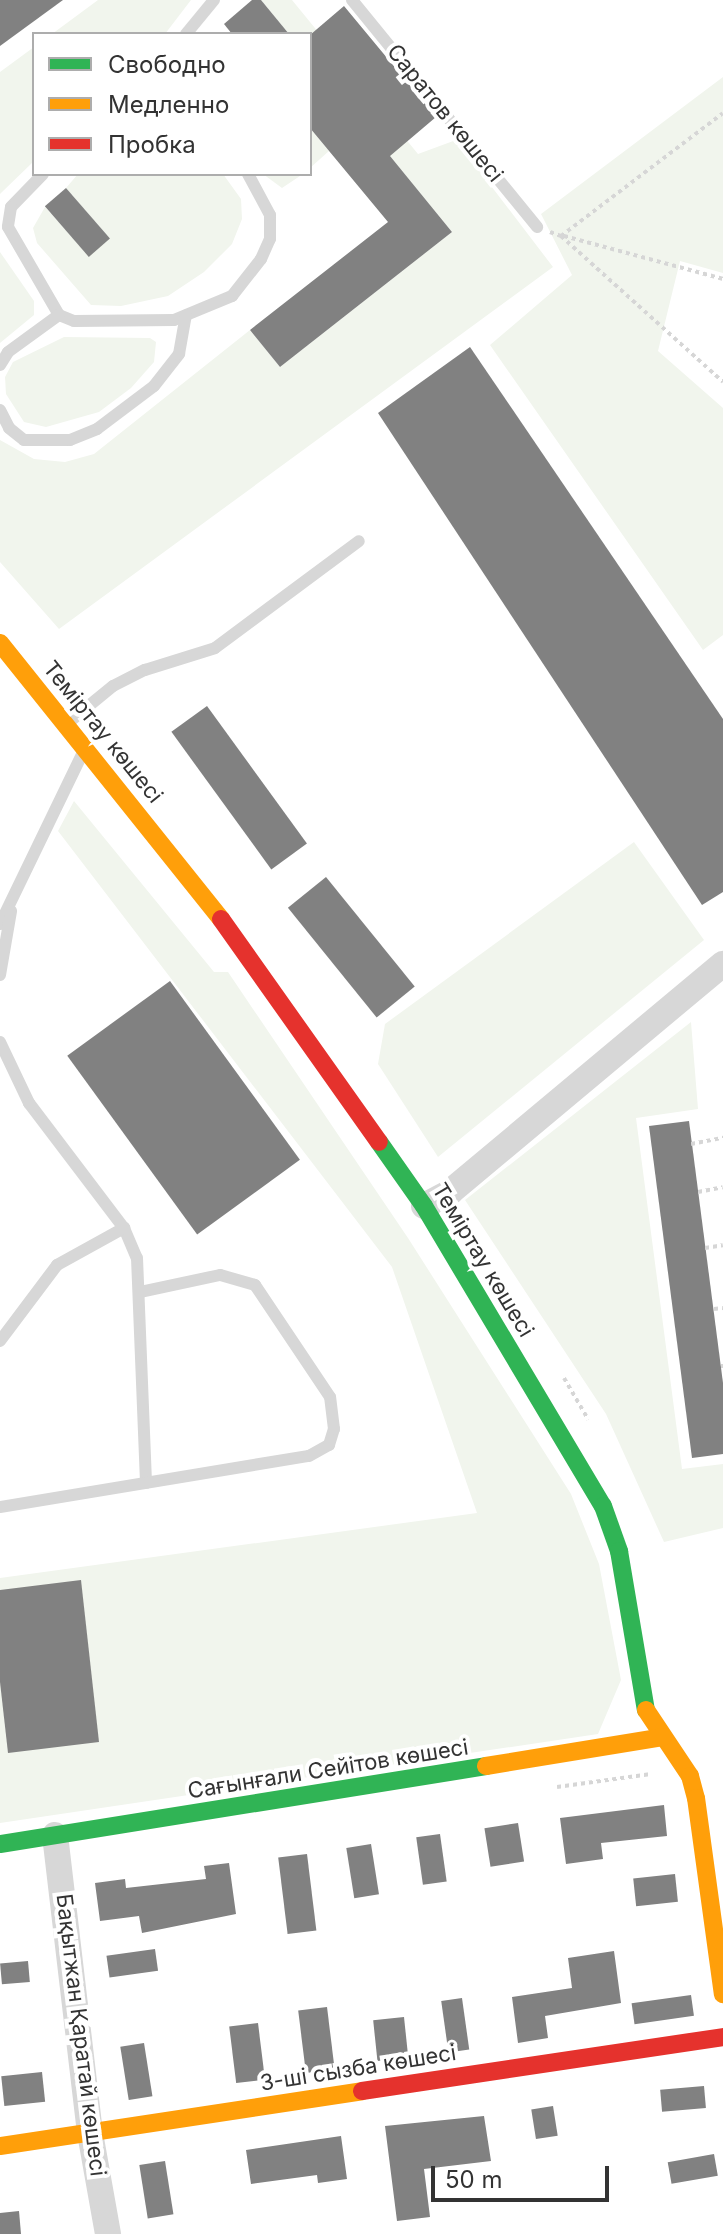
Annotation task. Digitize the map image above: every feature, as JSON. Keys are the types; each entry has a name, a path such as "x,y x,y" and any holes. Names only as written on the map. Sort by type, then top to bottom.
{"street":[{"name":"Теміртау көшесі","path":"0,643 240,943 424,1206 603,1506 619,1551 642,1697 663,1737 690,1776 696,1798 723,1994"},
{"path":"424,1206 450,1192 723,964"},
{"name":"Сағынғали Сейітов көшесі","path":"0,1844 663,1737"},
{"name":"Бақытжан Қаратай көшесі","path":"55,1835 90,2133 108,2234"},
{"name":"3-ші сызба көшесі","path":"0,2146 723,2037"}],"lane":[{"path":"188,32 214,0"},
{"name":"Саратов көшесі","path":"352,0 537,227"},
{"path":"41,176 11,207 8,227 48,288 59,315 74,321 186,316 232,296 261,259 270,239 270,215 249,176"},
{"path":"0,365 8,352 59,315"},
{"path":"0,410 9,428 24,440 70,440 97,429 154,386 179,354 186,316"},
{"path":"67,724 113,686 145,670 215,648 359,541"},
{"path":"0,924 13,902 48,818 86,748"},
{"path":"0,975 13,902"},
{"path":"0,1042 29,1103 124,1228 137,1258 141,1292 146,1483"},
{"path":"0,1341 57,1265 124,1228"},
{"path":"0,1507 321,1454 329,1445 334,1415 330,1397 255,1285 220,1275 141,1292"}],"path":[{"path":"561,236 723,113"},
{"path":"537,227 723,279"},
{"path":"561,236 723,382"},
{"path":"691,1144 723,1138"},
{"path":"698,1192 723,1187"},
{"path":"705,1248 723,1245"},
{"path":"714,1309 723,1308"},
{"path":"555,1787 657,1773"}],"shaded area":[{"path":"98,0 191,0 167,32 55,32"},
{"path":"261,0 292,0 418,154 456,140 553,267 59,629 0,562 0,440 34,459 65,462 94,454 250,330 280,367 452,232 312,61 312,32 287,32"},
{"path":"32,48 32,163 0,194 0,72"},
{"path":"723,77 723,273 680,261 658,351 723,408 723,635 703,650 490,345 572,275 541,214"},
{"path":"312,130 329,151 312,166"},
{"path":"76,176 224,176 241,199 242,219 232,244 204,272 168,296 121,306 91,305 37,243 33,228 45,207 89,256 109,238 66,188"},
{"path":"266,176 300,176 282,188"},
{"path":"0,252 34,301 34,315 0,343"},
{"path":"64,337 150,338 156,342 154,362 131,388 99,412 46,427 24,422 6,394 5,377 13,362"},
{"path":"74,801 214,972 228,972 408,1238 571,1494 599,1564 621,1680 598,1734 0,1823 0,1578 477,1513 392,1267 58,831"},
{"path":"634,842 704,940 438,1157 378,1064 385,1024"},
{"path":"691,1022 698,1109 636,1118 682,1469 723,1464 723,1528 664,1542 606,1414 465,1200"}],"building":[{"path":"0,0 63,0 0,46"},
{"path":"252,0 261,0 287,32 230,32 224,24"},
{"path":"344,6 436,117 390,156 452,232 280,367 250,330 388,222 312,130 312,33"},
{"path":"66,188 110,239 89,257 45,206"},
{"path":"470,347 723,719 723,892 702,905 378,413"},
{"path":"207,706 307,844 271,869 171,732"},
{"path":"326,877 415,987 377,1017 288,908"},
{"path":"170,981 300,1160 197,1234 67,1056"},
{"path":"689,1121 723,1383 723,1454 692,1458 649,1126"},
{"path":"81,1580 99,1742 8,1753 0,1682 0,1590"},
{"path":"664,1805 667,1836 601,1843 603,1859 566,1864 560,1818"},
{"path":"518,1823 524,1862 491,1867 484,1828"},
{"path":"440,1834 447,1882 423,1885 416,1837"},
{"path":"371,1844 379,1894 354,1898 346,1848"},
{"path":"307,1854 316,1930 288,1934 278,1858"},
{"path":"229,1863 236,1914 142,1933 139,1916 100,1921 95,1883 125,1879 126,1888 206,1879 204,1866"},
{"path":"675,1874 678,1902 636,1906 633,1878"},
{"path":"155,1949 158,1971 110,1978 106,1956"},
{"path":"614,1951 621,2003 545,2016 548,2038 518,2043 512,1997 572,1988 568,1958"},
{"path":"28,1961 30,1982 2,1984 0,1963"},
{"path":"691,1995 694,2016 635,2024 632,2003"},
{"path":"462,1998 469,2049 448,2052 441,2001"},
{"path":"327,2007 335,2070 306,2073 298,2011"},
{"path":"404,2017 408,2058 377,2061 373,2020"},
{"path":"258,2023 265,2080 236,2083 229,2027"},
{"path":"144,2043 152,2096 129,2100 120,2047"},
{"path":"42,2072 45,2102 4,2106 1,2076"},
{"path":"704,2086 706,2108 662,2112 660,2090"},
{"path":"553,2106 558,2136 536,2139 531,2109"},
{"path":"484,2116 491,2161 424,2169 430,2217 397,2221 385,2126"},
{"path":"341,2136 347,2179 318,2183 317,2175 251,2184 246,2150"},
{"path":"714,2154 718,2176 672,2184 668,2162"},
{"path":"165,2161 173,2214 148,2218 139,2165"},
{"path":"19,2211 21,2234 0,2234 0,2213"}],"traffic: fast":[{"path":"379,1142 424,1206 603,1506 619,1551 646,1710"},
{"path":"0,1844 486,1766"}],"traffic: slow":[{"path":"0,643 221,919"},
{"path":"646,1710 690,1776 696,1798 723,1994"},
{"path":"486,1766 663,1737"},
{"path":"0,2146 362,2091"}],"traffic: jam":[{"path":"221,919 379,1142"},
{"path":"362,2091 723,2037"}]}
